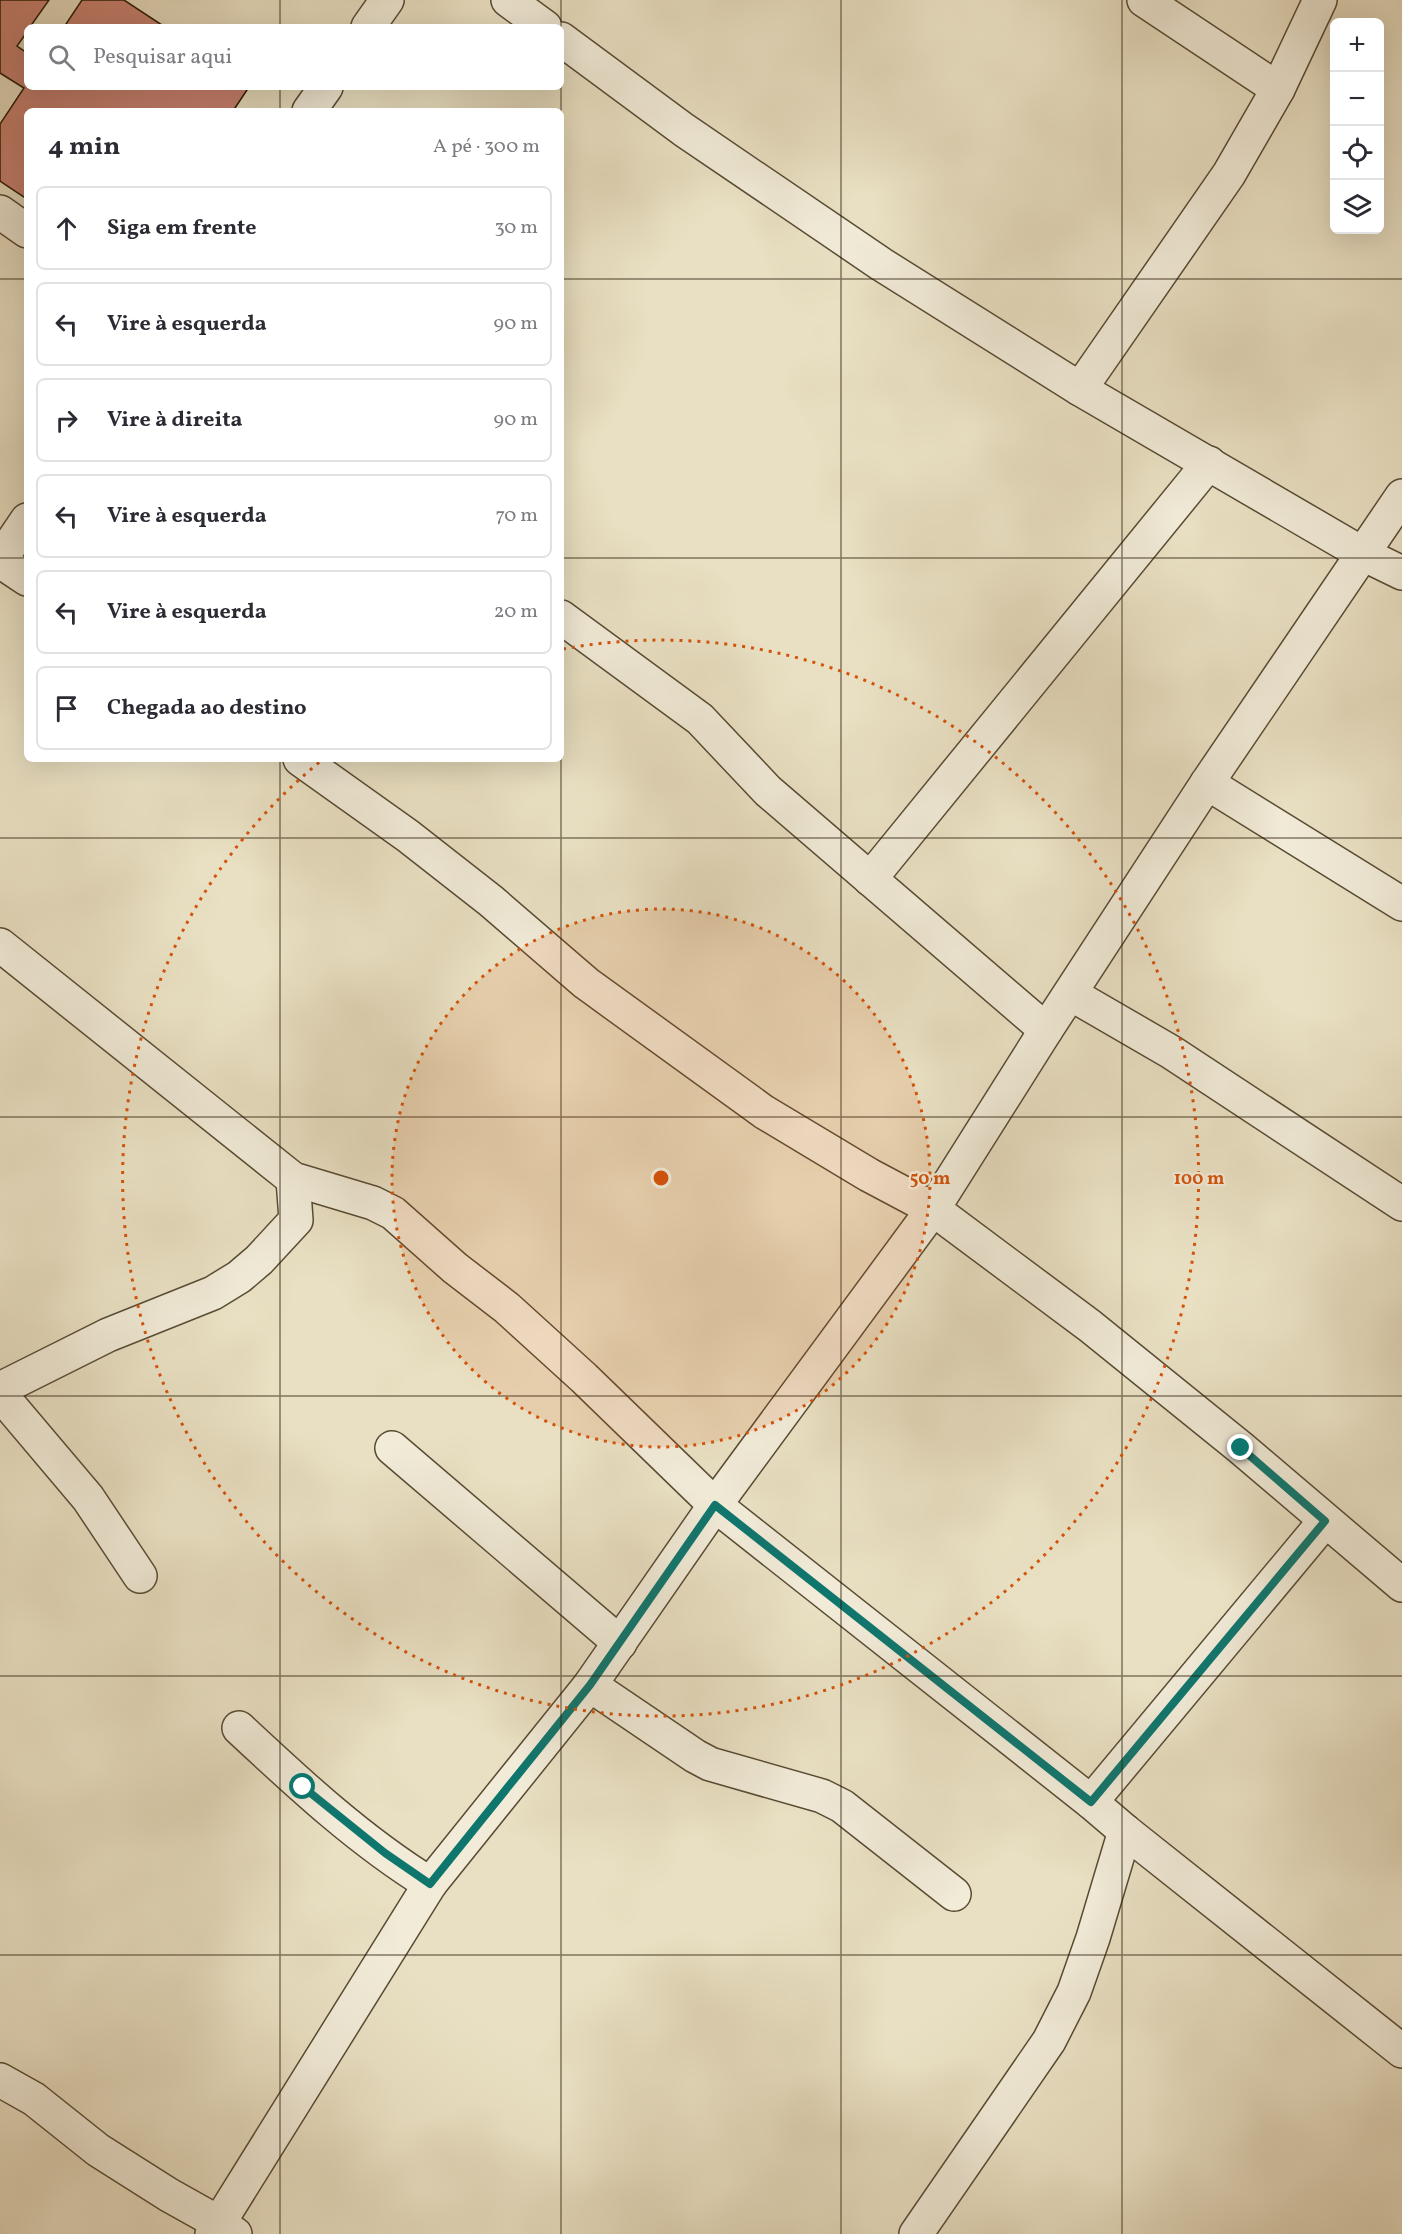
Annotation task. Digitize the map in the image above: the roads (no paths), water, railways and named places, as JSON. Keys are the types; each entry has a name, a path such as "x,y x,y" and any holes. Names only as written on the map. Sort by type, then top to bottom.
{"street":[{"path":"370,24 387,0"},
{"path":"508,0 540,24"},
{"path":"1144,0 1278,89"},
{"path":"1080,389 1230,174 1278,89 1320,0"},
{"path":"564,41 684,129 871,257 1080,389 1363,554 1402,573"},
{"path":"311,108 324,90"},
{"path":"0,212 24,229"},
{"path":"870,879 1209,463"},
{"path":"0,2080 34,2099 98,2150 222,2230 430,1884 590,1685 715,1505 933,1209 1207,783 1402,496"},
{"path":"24,525 0,561 24,577"},
{"path":"564,619 700,719 768,791 1046,1030"},
{"path":"304,762 408,836 491,901 586,983 764,1112 869,1176 933,1209 1090,1326 1241,1448 1402,1585"},
{"path":"1207,783 1402,904"},
{"path":"0,945 292,1179 373,1203 393,1213 549,1347 715,1505 1402,2051"},
{"path":"1071,994 1171,1052 1402,1204"},
{"path":"292,1179 297,1220"},
{"path":"0,1389 108,1335 213,1293 239,1277 259,1260 297,1220 334,1192"},
{"path":"0,1394 88,1498 140,1576"},
{"path":"392,1448 620,1643"},
{"path":"1091,1802 1325,1521"},
{"path":"590,1685 710,1764 822,1796 842,1806 954,1894"},
{"path":"239,1728 353,1829 430,1884"},
{"path":"916,2234 1049,2041 1074,1992 1125,1832"}]}
